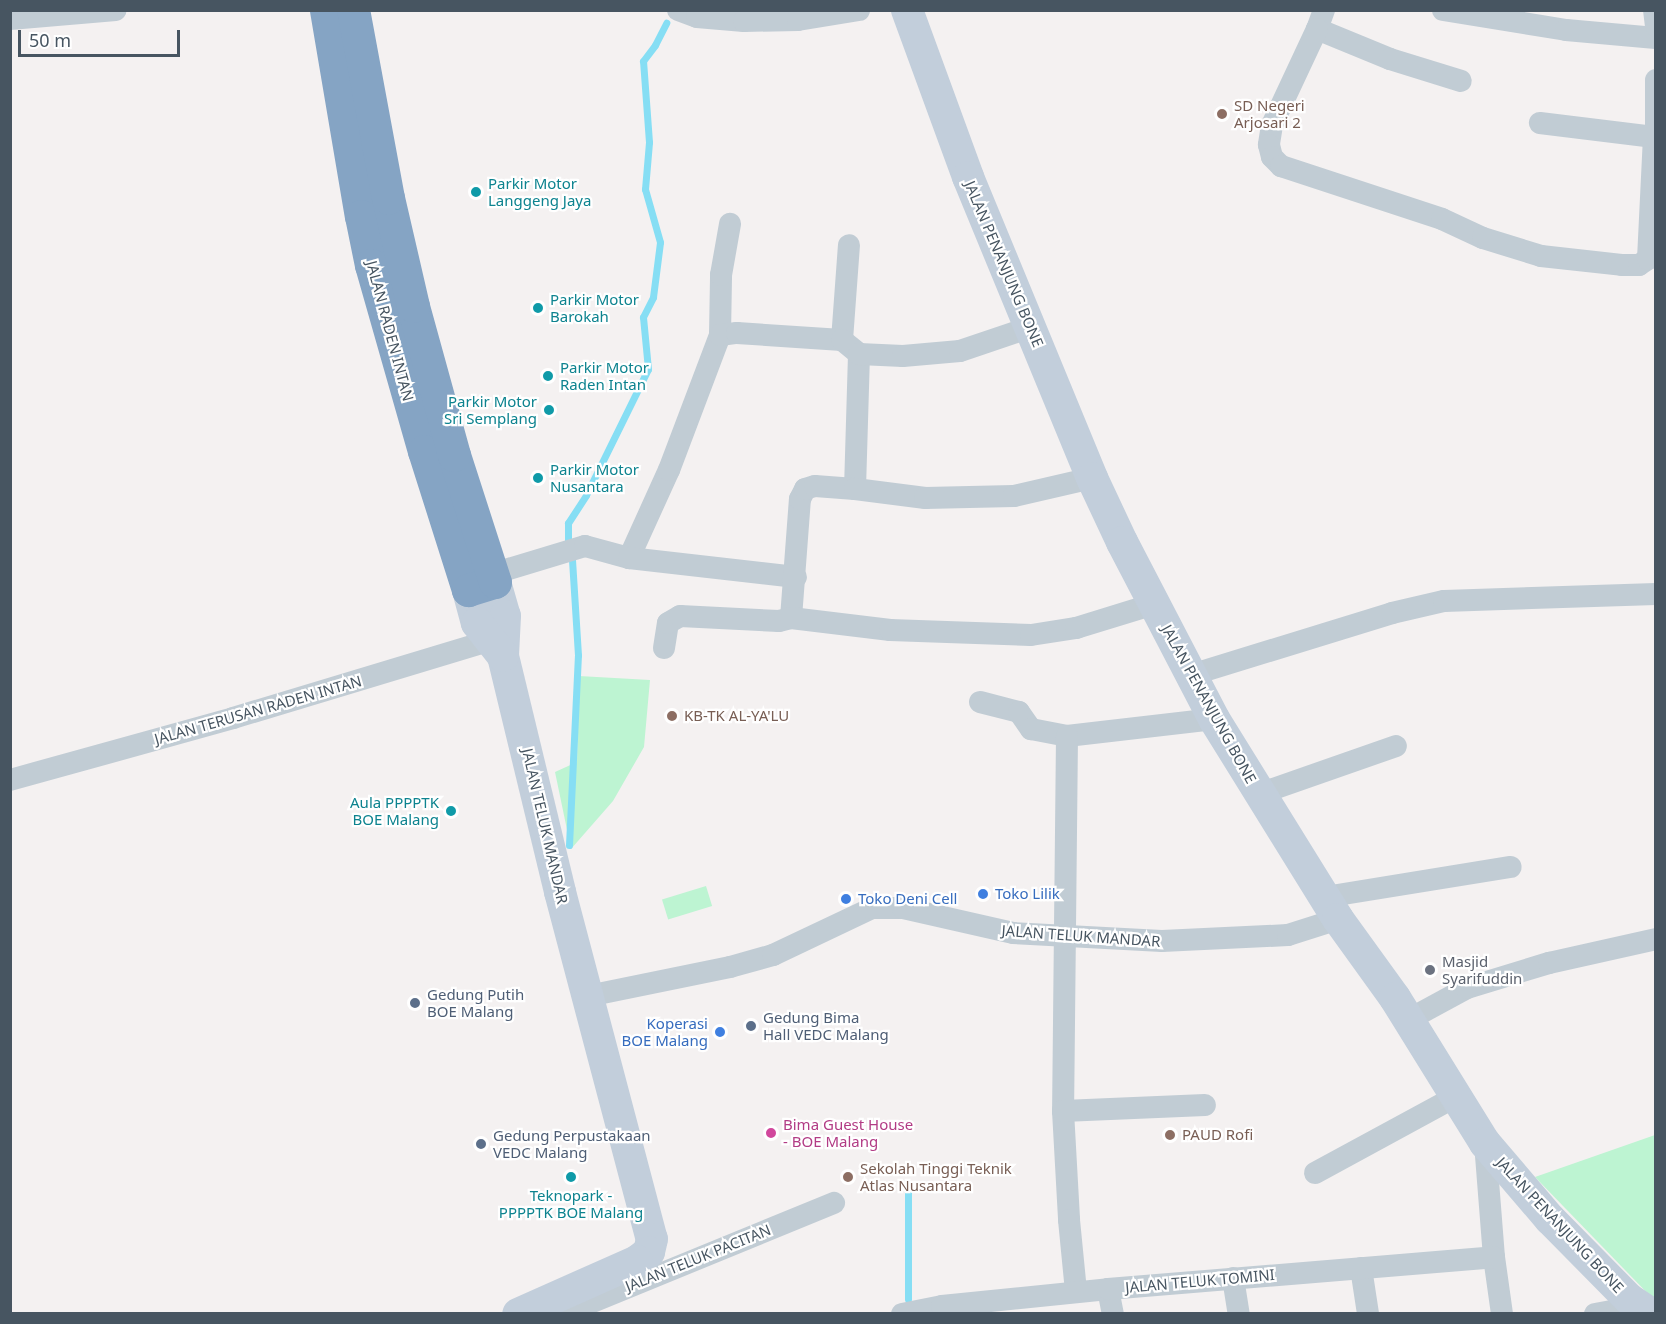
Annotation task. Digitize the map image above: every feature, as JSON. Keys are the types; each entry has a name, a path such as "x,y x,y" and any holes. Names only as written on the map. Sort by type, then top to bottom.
{"highway":[{"name":"JALAN RADEN INTAN","path":"326,10 360,216 386,261 419,328 457,511 485,582"},
{"name":"JALAN RADEN INTAN","path":"353,10 386,261"}],"street":[{"path":"10,19 116,10"},
{"path":"678,10 697,17 744,21 798,21 859,10"},
{"name":"JALAN PENANJUNG BONE","path":"907,10 976,198 1092,478 1214,719 1331,908 1408,1020 1485,1143 1550,1219 1622,1310"},
{"path":"1443,10 1566,30 1656,38"},
{"path":"1654,10 1656,26"},
{"path":"1461,81 1390,60 1321,20 1272,125 1269,145 1272,157 1281,166 1442,219 1504,246 1541,256 1639,265 1650,257 1654,203 1656,80"},
{"path":"1540,123 1655,137"},
{"path":"630,558 669,470 720,336 721,275 730,224"},
{"path":"849,245 855,489"},
{"path":"720,336 737,333 903,356 950,352 979,346 1031,327"},
{"path":"791,618 796,577 800,499 806,489 815,486 855,489 925,498 1014,496 1092,478"},
{"path":"485,582 585,546 630,558 796,577"},
{"name":"JALAN RADEN INTAN","path":"485,582 505,616 499,645"},
{"path":"1191,675 1392,613 1444,601 1656,594"},
{"path":"664,648 668,623 680,616 779,621 791,618 890,630 1030,635 1076,628 1154,604"},
{"name":"JALAN TERUSAN RADEN INTAN","path":"10,780 499,645"},
{"name":"JALAN TELUK MANDAR","path":"499,645 652,1239"},
{"path":"980,702 1019,712 1031,729 1067,736 1214,719"},
{"path":"1067,736 1063,1111 1069,1220 1076,1292"},
{"path":"1259,794 1396,746"},
{"name":"JALAN TELUK MANDAR","path":"588,996 730,967 773,955 872,908 903,908 1013,933 1209,941 1288,935 1331,908 1511,867"},
{"path":"1408,1020 1467,988 1549,963 1656,939"},
{"path":"1315,1173 1455,1097"},
{"path":"1063,1111 1205,1105"},
{"path":"1485,1143 1494,1257 1502,1314"},
{"name":"JALAN TELUK PACITAN","path":"563,1314 834,1203"},
{"name":"JALAN TELUK PACITAN","path":"519,1313 637,1261 649,1252 652,1239"},
{"name":"JALAN TELUK TOMINI","path":"904,1313 982,1308 1076,1292 1494,1257"},
{"path":"1361,1268 1368,1314"},
{"path":"1233,1278 1239,1314"},
{"path":"1108,1289 1113,1314"}],"green space":[{"path":"579,676 650,680 644,747 613,801 571,849 555,772 577,762"},
{"path":"706,886 712,906 668,920 662,899"},
{"path":"1655,1135 1655,1301 1535,1177"}],"waterway":[{"path":"568,542 568,523 586,495 648,369 643,317 653,297 660,242 645,189 649,142 643,61 655,45 666,23"},
{"path":"569,845 578,655 572,560"},
{"path":"908,1187 908,1299"}],"place":[{"name":"SD Negeri Arjosari 2","path":"1222,114"},
{"name":"Parkir Motor Langgeng Jaya","path":"476,192"},
{"name":"Parkir Motor Barokah","path":"538,308"},
{"name":"Parkir Motor Raden Intan","path":"548,376"},
{"name":"Parkir Motor Sri Semplang","path":"549,410"},
{"name":"Parkir Motor Nusantara","path":"538,478"},
{"name":"KB-TK AL-YA'LU","path":"672,716"},
{"name":"Aula PPPPTK BOE Malang","path":"451,811"},
{"name":"Toko Lilik","path":"983,894"},
{"name":"Toko Deni Cell","path":"846,899"},
{"name":"Masjid Syarifuddin","path":"1430,970"},
{"name":"Gedung Putih BOE Malang","path":"415,1003"},
{"name":"Gedung Bima Hall VEDC Malang","path":"751,1026"},
{"name":"Koperasi BOE Malang","path":"720,1032"},
{"name":"Bima Guest House - BOE Malang","path":"771,1133"},
{"name":"PAUD Rofi","path":"1170,1135"},
{"name":"Gedung Perpustakaan VEDC Malang","path":"481,1144"},
{"name":"Teknopark - PPPPTK BOE Malang","path":"571,1177"},
{"name":"Sekolah Tinggi Teknik Atlas Nusantara","path":"848,1177"}]}
